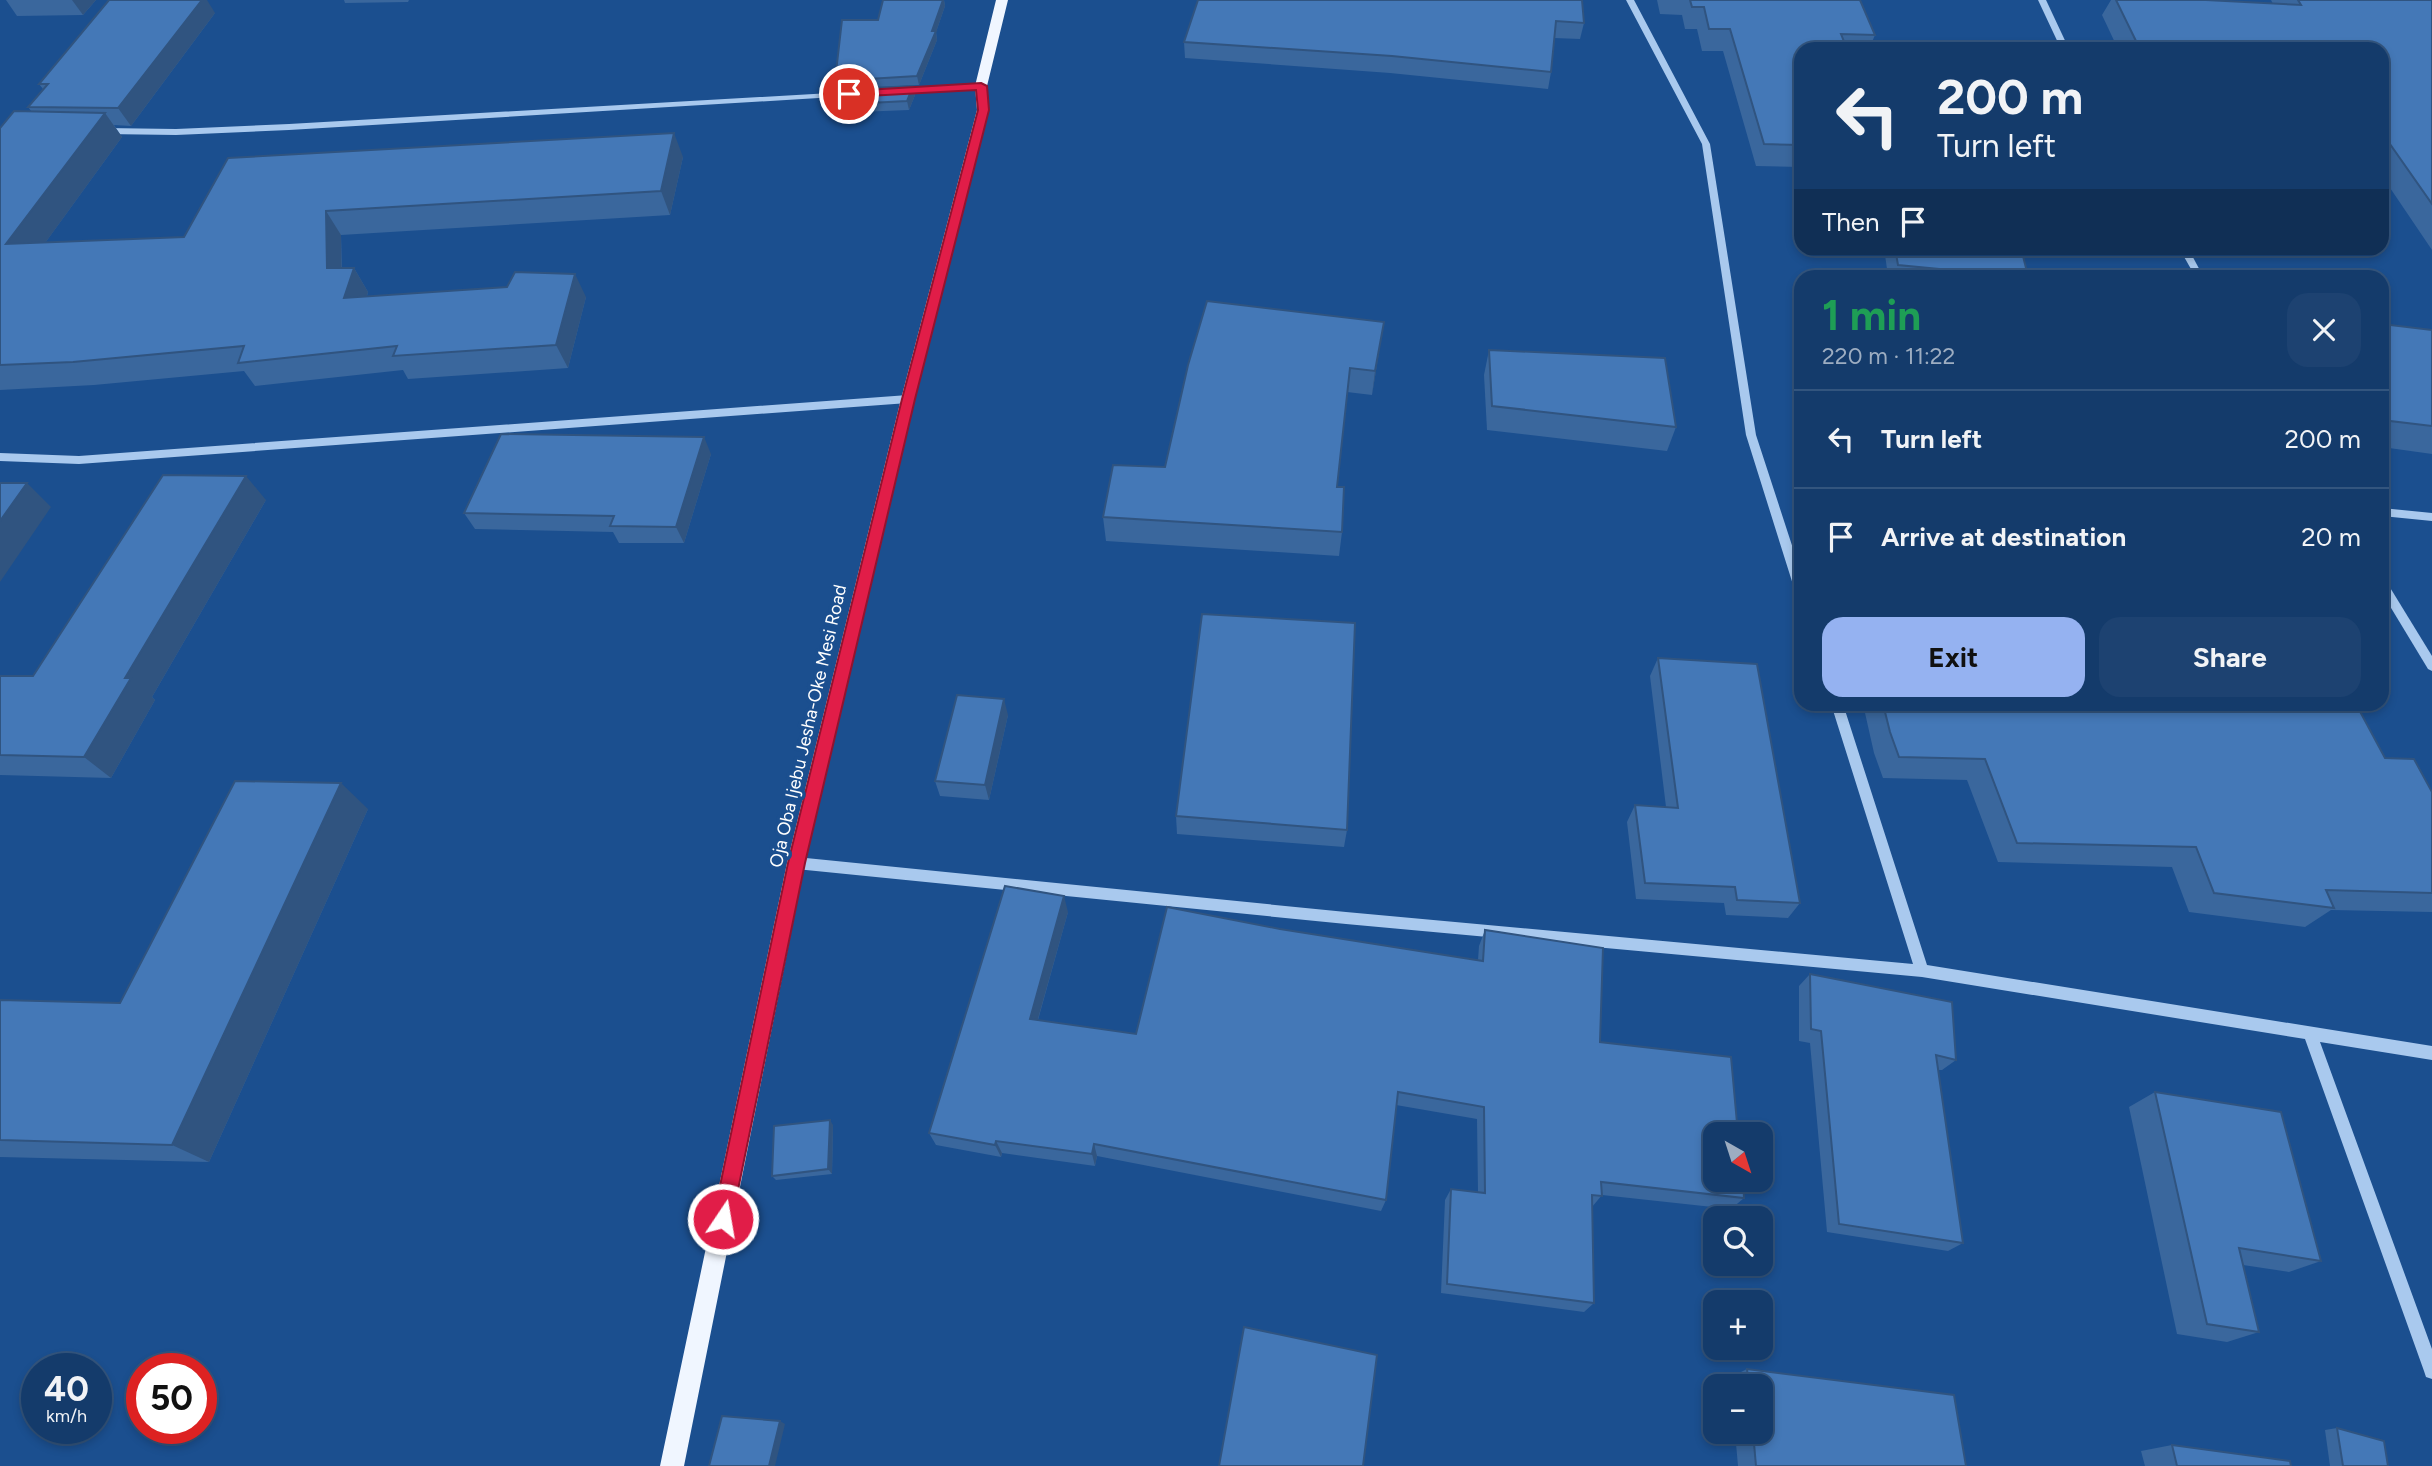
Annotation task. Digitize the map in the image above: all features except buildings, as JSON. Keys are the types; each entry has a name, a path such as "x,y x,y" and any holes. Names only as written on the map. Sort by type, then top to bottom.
{"main road":[{"name":"Oja Oba Ijebu Jesha-Oke Mesi Road","path":"672,1466 796,863 908,399 983,110 981,86 1002,0"}],"street":[{"path":"1630,0 1706,144 1751,435 1794,569"},
{"path":"2042,0 2062,42"},
{"path":"886,92 981,86"},
{"path":"94,130 176,132 289,127 858,93"},
{"path":"0,457 92,459 908,399"},
{"path":"2389,513 2432,517"},
{"path":"2389,595 2432,666"},
{"path":"1838,711 1922,971"},
{"path":"796,863 1346,918 1922,971 2432,1053"},
{"path":"2310,1033 2432,1371"}],"route":[{"path":"723,1219 796,863 908,399 983,110 981,86 849,94"}]}
